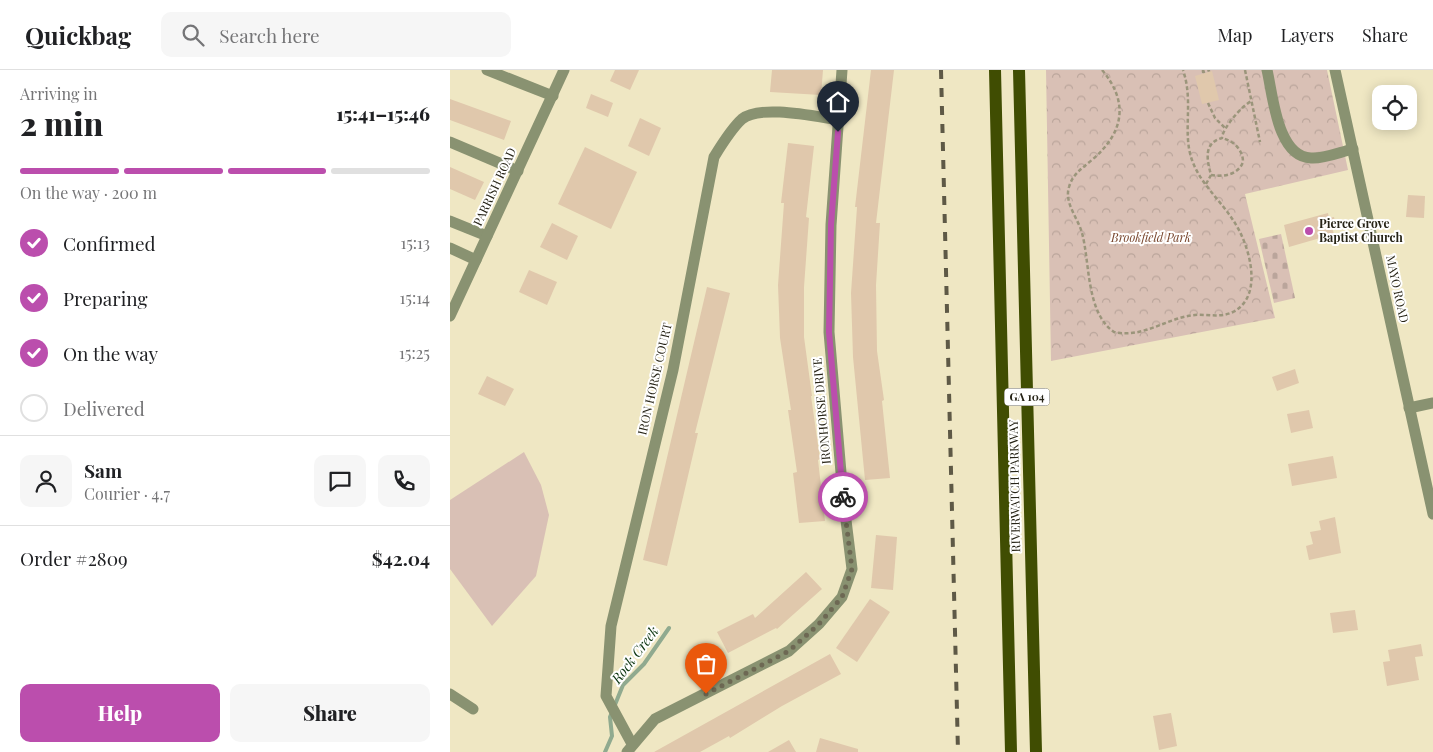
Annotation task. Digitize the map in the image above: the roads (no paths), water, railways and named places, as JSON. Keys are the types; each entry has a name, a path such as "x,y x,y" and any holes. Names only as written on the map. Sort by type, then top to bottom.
{"main road":[{"name":"RIVERWATCH PARKWAY","path":"995,70 1011,752"},
{"name":"RIVERWATCH PARKWAY","path":"1019,70 1036,752"}],"street":[{"path":"488,70 553,96"},
{"name":"PARRISH ROAD","path":"450,316 564,70"},
{"name":"IRONHORSE DRIVE","path":"630,748 655,719 789,651 819,624 842,597 852,569 843,496 829,332 831,225 842,70"},
{"path":"1267,70 1282,135 1289,146 1304,157 1313,158 1353,149"},
{"name":"MAYO ROAD","path":"1334,70 1433,514"},
{"name":"IRON HORSE COURT","path":"630,748 618,715 606,696 611,626 673,370 714,157 725,138 744,118 767,112 839,120"},
{"path":"450,142 518,171"},
{"path":"450,221 487,236"},
{"path":"450,248 476,260"},
{"path":"1409,408 1433,402"},
{"path":"450,694 473,709"}],"waterway":[{"name":"Rock Creek","path":"605,752 612,736 610,717 623,685 644,664 669,628"}],"railway":[{"path":"941,70 958,752"}],"place":[{"name":"Pierce Grove Baptist Church","path":"1309,231"}],"park label":[{"name":"Brookfield Park","path":"1151,238"}]}
